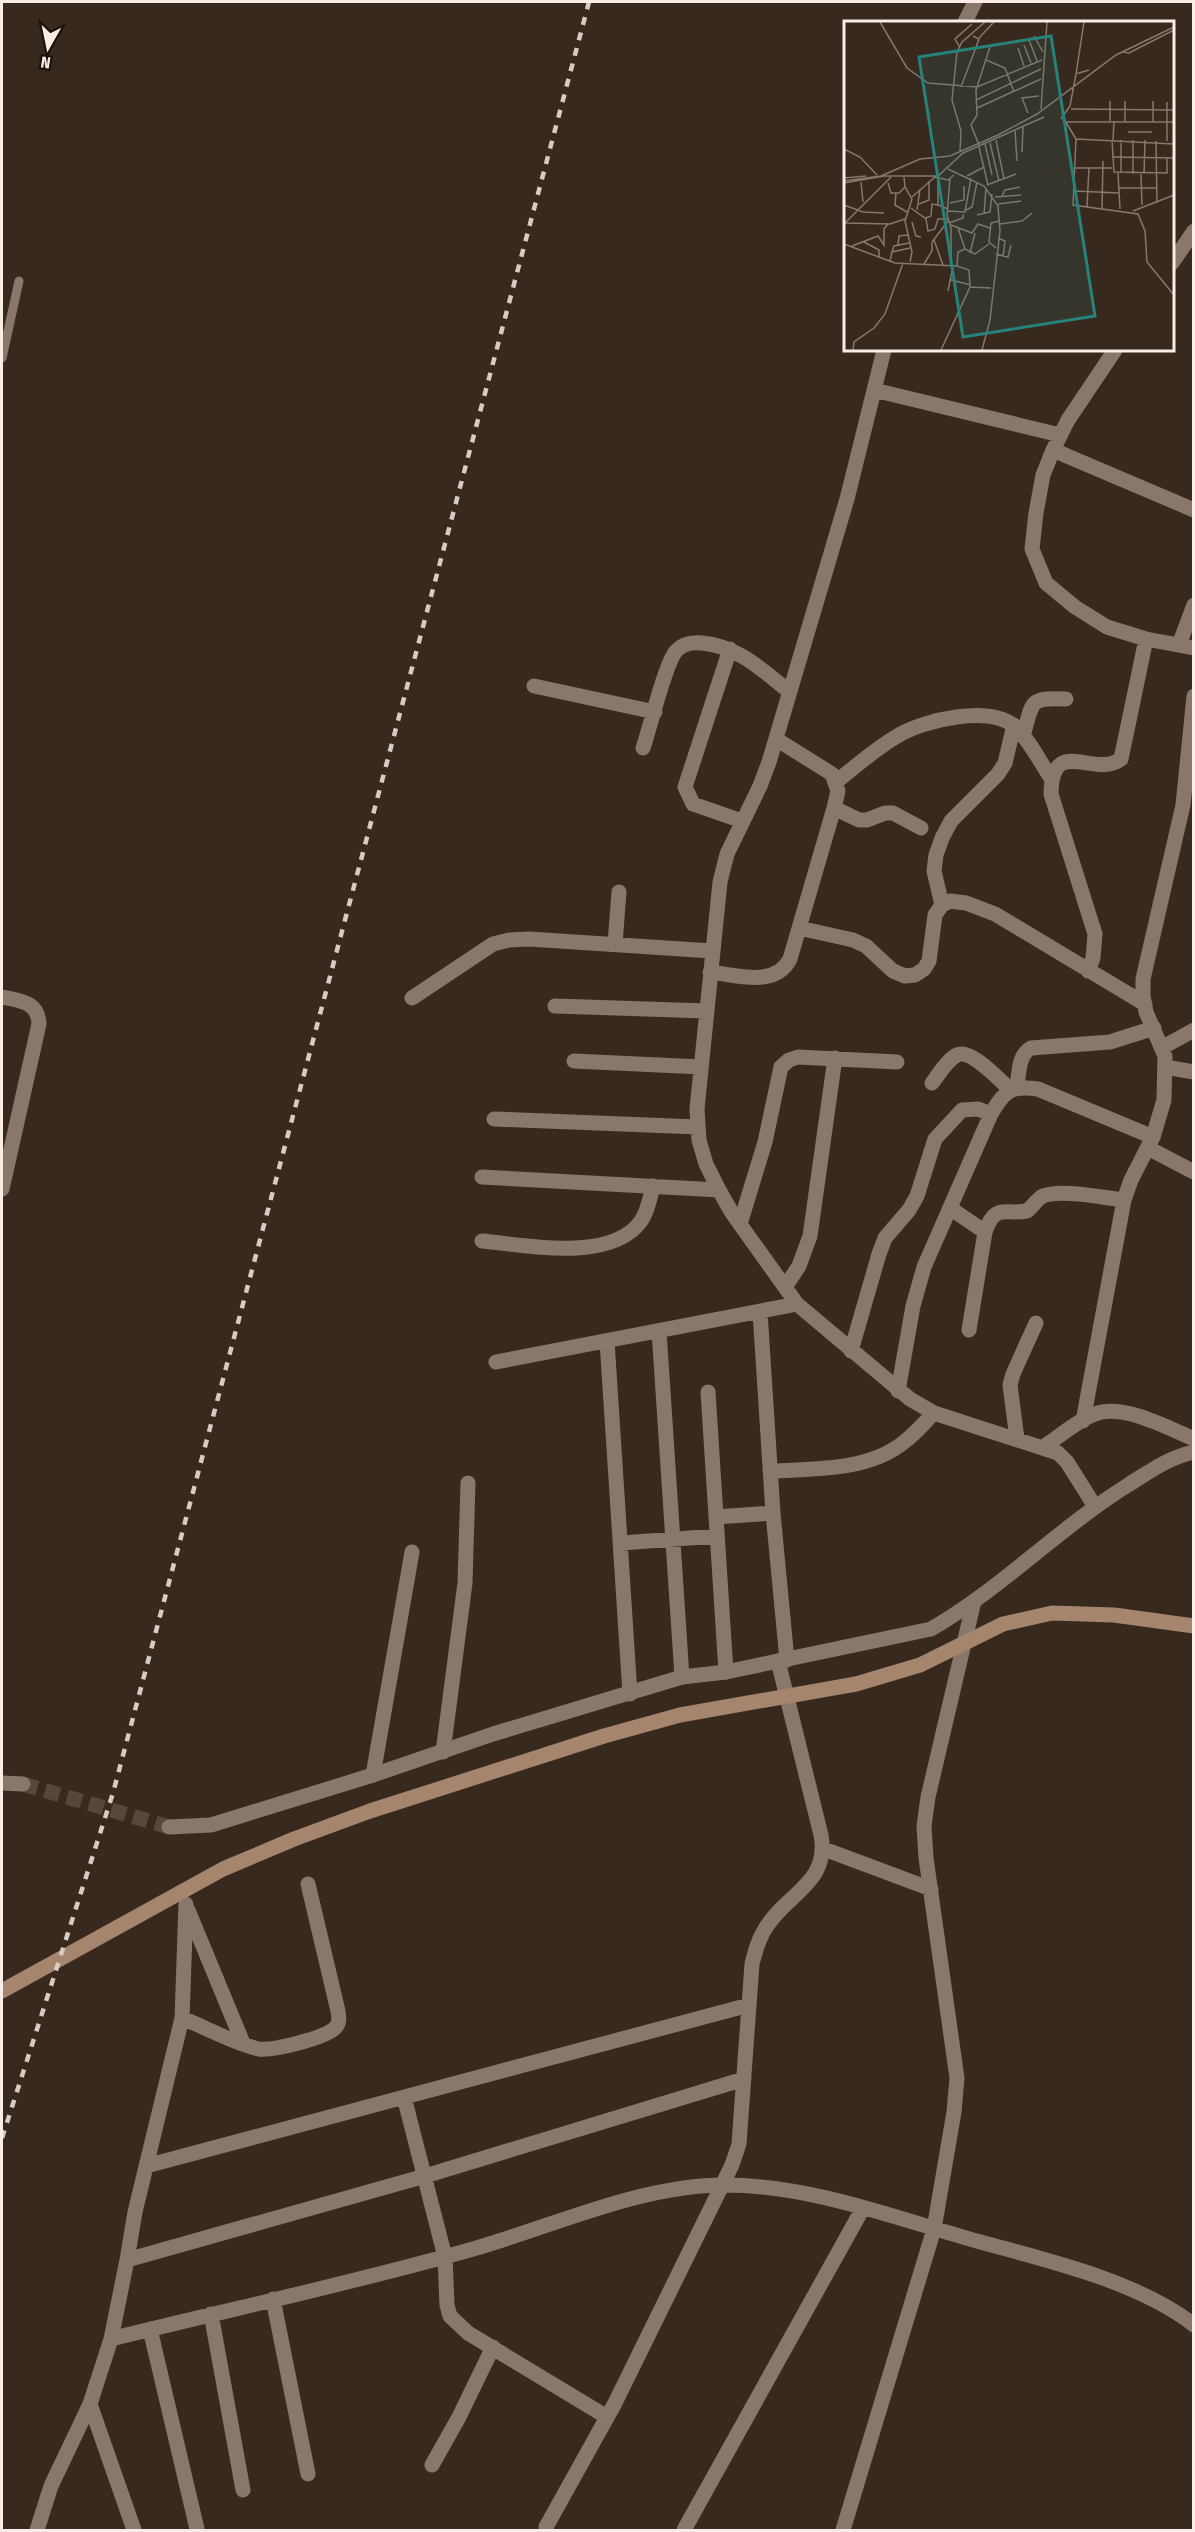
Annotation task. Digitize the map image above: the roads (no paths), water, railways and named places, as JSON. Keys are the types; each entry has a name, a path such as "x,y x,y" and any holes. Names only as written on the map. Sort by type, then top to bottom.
{"main road":[{"path":"2,1991 223,1869 294,1839 370,1811 604,1736 680,1714 856,1684 920,1665 1003,1624 1052,1613 1114,1615 1194,1626"}],"street":[{"path":"965,21 975,2"},
{"path":"1174,261 1194,231"},
{"path":"884,351 847,499 776,739 760,786 727,854 720,882 697,1109 699,1140 706,1164 719,1190 740,1224 797,1304 898,1391 934,1413 1058,1453 1067,1462 1094,1505"},
{"path":"1114,351 1060,435 1053,450 1044,475 1038,503 1032,549 1046,583 1075,608 1107,627 1146,639 1186,647 1194,605"},
{"path":"874,390 1060,435"},
{"path":"1053,450 1194,510"},
{"path":"1088,971 1093,958 1095,934 1051,794 1051,778 1058,766 1066,761 1077,760 1105,766 1121,759 1146,639"},
{"path":"644,748 671,659 683,645 715,644 730,649 743,656 790,692"},
{"path":"730,649 685,787 693,804 742,821"},
{"path":"534,686 655,712"},
{"path":"1083,1421 1124,1200 1131,1180 1161,1118 1164,1100 1163,1047 1145,1004 1143,979 1183,805 1194,696"},
{"path":"942,905 934,871 936,855 951,821 998,774 1018,731 1036,700 1066,699"},
{"path":"836,782 892,740 922,724 968,716 987,716 1004,720 1018,731 1051,778"},
{"path":"710,972 764,978 785,969 790,959 834,808 838,791 832,774 776,739"},
{"path":"834,808 859,820 892,813 921,828"},
{"path":"615,944 620,892"},
{"path":"799,928 866,945 893,971 906,976 915,975 924,969 929,961 935,915 942,905 950,901 982,908 1145,1004"},
{"path":"412,998 493,944 509,940 529,939 712,951"},
{"path":"2,997 33,1006 38,1013 39,1024 7,1134 2,1189"},
{"path":"555,1006 707,1011"},
{"path":"1014,1089 1021,1059 1025,1051 1031,1048 1110,1041 1154,1028"},
{"path":"1163,1047 1194,1030"},
{"path":"932,1083 955,1056 962,1053 972,1056 1014,1089"},
{"path":"740,1224 765,1142 781,1067 789,1060 798,1058 897,1062"},
{"path":"785,1287 800,1266 810,1236 835,1058"},
{"path":"574,1061 701,1067"},
{"path":"1165,1067 1194,1072"},
{"path":"898,1391 918,1285 991,1114 1000,1098 1014,1089 1038,1089 1150,1143 1194,1172"},
{"path":"851,1350 882,1246 916,1196 935,1139 962,1110 978,1109 991,1114"},
{"path":"494,1119 698,1127"},
{"path":"482,1177 719,1190"},
{"path":"482,1241 564,1248 591,1247 613,1242 641,1222 648,1208 653,1186"},
{"path":"969,1330 985,1232 989,1220 996,1213 1028,1211 1039,1198 1048,1194 1061,1193 1124,1200"},
{"path":"950,1208 985,1232"},
{"path":"496,1362 797,1304"},
{"path":"546,2527 607,2417 723,2185 739,2144 752,1964 757,1944 765,1927 816,1875 822,1862 824,1849 782,1660 760,1312"},
{"path":"1017,1439 1010,1385 1036,1323"},
{"path":"659,1331 682,1677"},
{"path":"607,1341 630,1694"},
{"path":"708,1392 726,1671"},
{"path":"770,1471 849,1466 876,1457 903,1443 934,1413"},
{"path":"1044,1447 1083,1421 1102,1413 1131,1415 1149,1420 1193,1439 1194,1434"},
{"path":"169,1827 211,1826 493,1734 682,1677 726,1671 932,1629 957,1614 1094,1505 1162,1463 1194,1452"},
{"path":"443,1752 465,1583 468,1483"},
{"path":"716,1517 773,1513"},
{"path":"621,1543 717,1536"},
{"path":"373,1775 412,1552"},
{"path":"843,2530 934,2229 949,2151 957,2078 924,1826 928,1797 974,1600"},
{"path":"2,1783 23,1784"},
{"path":"824,1849 931,1889"},
{"path":"182,2018 260,2049 275,2049 328,2033 336,2027 339,2021 308,1884"},
{"path":"37,2530 51,2486 90,2404 111,2339 130,2235 182,2018 186,1904 243,2043"},
{"path":"146,2166 749,2005"},
{"path":"127,2260 425,2176 744,2079"},
{"path":"404,2097 445,2257 447,2305 450,2316 468,2333 607,2417"},
{"path":"111,2339 445,2257 638,2198 687,2187 723,2185 776,2189 832,2199 1044,2259 1145,2296 1194,2325"},
{"path":"684,2530 862,2208"},
{"path":"273,2298 308,2474"},
{"path":"212,2314 243,2490"},
{"path":"150,2329 196,2529"},
{"path":"432,2465 459,2417 493,2347"},
{"path":"90,2404 134,2530"}],"lane":[{"path":"2,358 19,281"}],"tunnel":[{"path":"23,1784 169,1827"}],"railway":[{"path":"2,2138 113,1793 589,2"}]}
